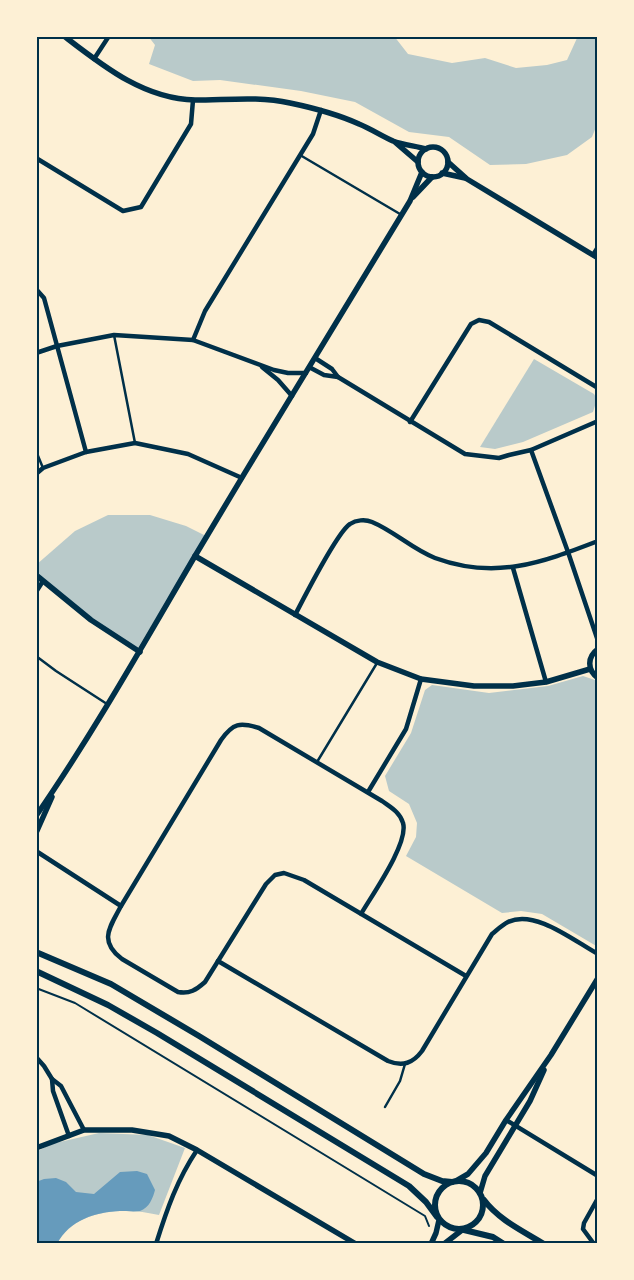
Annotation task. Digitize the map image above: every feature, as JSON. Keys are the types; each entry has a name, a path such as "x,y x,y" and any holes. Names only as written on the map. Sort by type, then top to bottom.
{"main road":[{"path":"36,952 111,984 424,1174 442,1181 470,1183 490,1208 544,1244"},
{"path":"36,971 108,1005 409,1186 426,1202 448,1228 494,1237 504,1244"},
{"path":"438,1218 434,1210 436,1196 446,1185 454,1181"},
{"path":"463,1230 478,1221 484,1205 481,1195"}],"street":[{"path":"64,36 120,77 148,91 193,100 242,99 284,102 320,110 360,124 395,142 418,162 422,172 432,177"},
{"path":"94,59 109,36"},
{"path":"36,158 123,211 141,208 191,124 193,100"},
{"path":"193,340 206,311 313,134 320,110"},
{"path":"395,142 440,150 444,153 448,162 467,179 595,256 598,246"},
{"path":"418,162 421,154 426,149"},
{"path":"36,816 57,786 140,652 195,556 401,215 410,201 432,177 445,170 448,162"},
{"path":"410,201 422,172"},
{"path":"442,173 467,179"},
{"path":"36,289 44,298 86,452"},
{"path":"410,422 471,324 479,320 489,322 598,388"},
{"path":"36,353 57,346 114,335 193,340 274,370 288,373 308,370 338,377"},
{"path":"315,358 332,369 338,377 465,454 499,458 531,450 598,421"},
{"path":"259,365 278,380 292,396"},
{"path":"36,474 43,468 86,452 135,443 188,454 242,478"},
{"path":"531,450 598,641"},
{"path":"294,615 342,530 356,521 372,522 428,555 448,562 473,567 513,568 568,552 598,540"},
{"path":"195,556 377,662 421,679 474,686 514,686 546,682 590,669"},
{"path":"513,568 546,682"},
{"path":"36,575 91,620 140,652"},
{"path":"36,592 43,581"},
{"path":"598,649 590,658 590,669 598,678"},
{"path":"368,792 406,729 421,679"},
{"path":"361,914 401,844 404,824 400,815 368,792 260,728 249,725 235,726 221,740 121,906 107,937 114,953 178,992 186,994 196,990 205,982 256,897 275,875 284,872 304,880 361,914 466,976"},
{"path":"36,833 57,786"},
{"path":"36,851 121,906"},
{"path":"218,961 388,1061 405,1064 417,1058 492,934 508,922 526,918 542,922 598,954"},
{"path":"454,1181 468,1174 486,1153 506,1120 551,1055 598,978"},
{"path":"481,1195 485,1176 530,1101 551,1055"},
{"path":"36,1057 52,1079 61,1086 84,1130"},
{"path":"52,1079 53,1090 69,1136"},
{"path":"506,1120 598,1176"},
{"path":"36,1148 84,1130 132,1130 169,1136 197,1150 356,1244"},
{"path":"156,1244 174,1189 197,1150"},
{"path":"594,1244 587,1237 583,1229 584,1223 598,1198"},
{"path":"431,1244 436,1232 438,1218"},
{"path":"444,1244 463,1230"}],"lane":[{"path":"300,155 401,215"},
{"path":"114,335 135,443"},
{"path":"36,451 43,468"},
{"path":"36,656 56,672 108,704"},
{"path":"317,762 377,662"},
{"path":"385,1106 400,1081 405,1064"}],"path":[{"path":"36,988 74,1004 425,1216 428,1225 436,1232"}],"shaded area":[{"path":"148,36 394,36 408,54 452,63 485,58 516,68 547,65 567,60 578,36 598,36 598,122 592,137 567,155 526,164 490,165 449,137 409,132 355,102 301,91 220,80 193,81 149,64 155,45"},
{"path":"534,359 594,394 597,399 593,412 523,442 495,449 480,447"},
{"path":"108,515 150,515 186,526 206,536 136,651 87,620 36,575 36,565 75,531"},
{"path":"583,676 598,681 598,947 542,914 521,911 502,913 406,856 416,837 417,823 409,804 389,791 385,776 411,733 425,690 432,685 489,693 548,686"},
{"path":"99,1133 148,1135 185,1148 159,1215 131,1211 102,1213 76,1223 65,1232 57,1244 36,1244 36,1152 51,1144"}],"water":[{"path":"137,1171 147,1174 155,1190 146,1208 140,1211 102,1213 76,1223 62,1236 57,1244 36,1244 36,1182 56,1178 66,1182 76,1192 94,1194 120,1172"}]}
